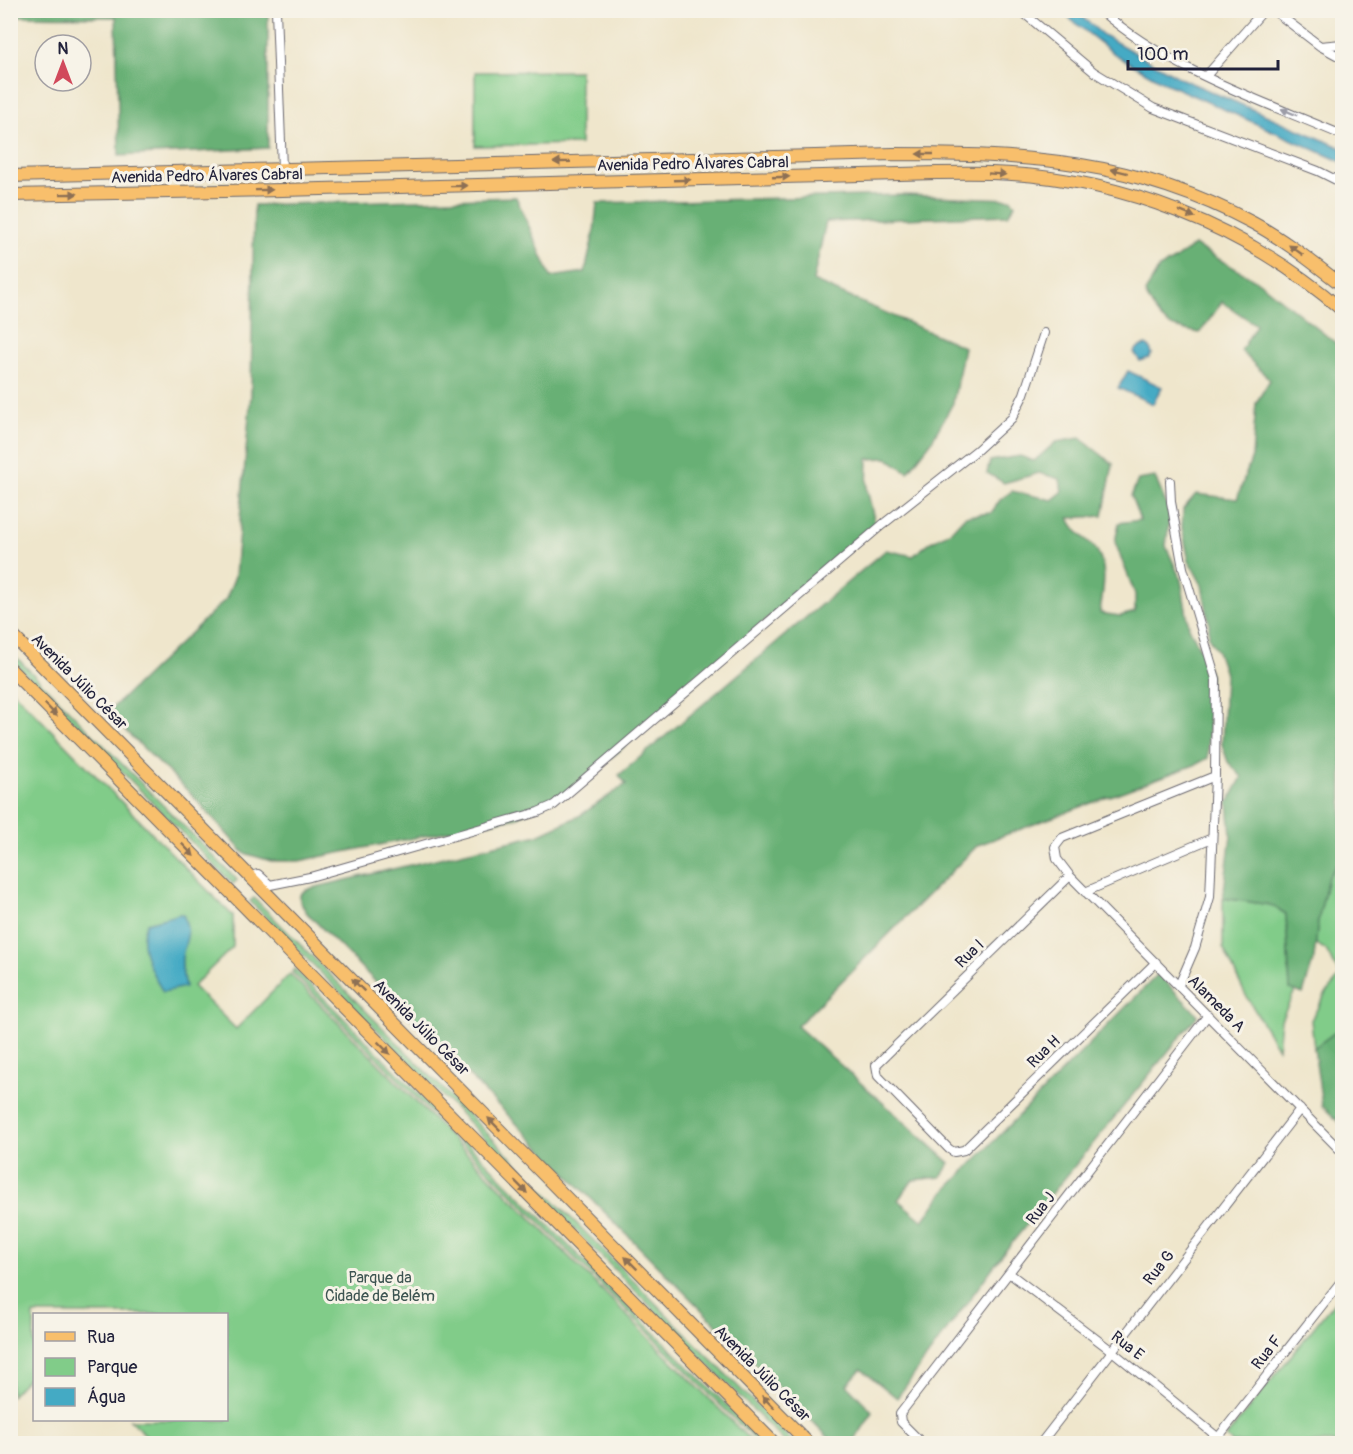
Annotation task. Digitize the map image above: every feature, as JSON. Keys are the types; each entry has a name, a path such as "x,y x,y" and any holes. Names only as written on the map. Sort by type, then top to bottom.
{"main road":[{"name":"Avenida Pedro Álvares Cabral","path":"10,176 894,154 975,154 1041,158 1098,166 1139,177 1206,201 1253,223 1296,250 1342,285"},
{"name":"Avenida Pedro Álvares Cabral","path":"10,195 992,173 1060,180 1107,188 1190,214 1244,241 1293,273 1342,310"},
{"name":"Avenida Júlio César","path":"10,633 809,1443"},
{"path":"11,669 775,1443"}],"street":[{"path":"276,10 282,169"},
{"path":"1020,10 1094,72 1154,108 1318,171 1342,183"},
{"path":"1100,10 1120,28 1171,60 1342,135"},
{"path":"1206,76 1264,10"},
{"path":"1273,10 1320,46 1342,58"},
{"path":"1320,46 1342,44"},
{"path":"250,876 258,874 270,885 310,877 538,812 554,805 882,525 977,450 1012,418 1024,394 1044,333"},
{"path":"1170,481 1171,502 1183,568 1216,679 1210,897 1195,948 1179,985"},
{"name":"Alameda A","path":"1215,777 1062,838 1055,847 1055,853 1070,876 1085,892 1342,1152"},
{"path":"1085,892 1212,838"},
{"name":"Rua I","path":"949,1149 878,1076 876,1065 1070,876"},
{"name":"Rua H","path":"949,1149 954,1152 964,1150 1156,962"},
{"name":"Rua J","path":"923,1443 901,1422 900,1414 1208,1015"},
{"name":"Rua G","path":"1040,1443 1300,1109"},
{"name":"Rua E","path":"1009,1273 1112,1352 1216,1440 1226,1443"},
{"name":"Rua F","path":"1216,1440 1342,1280"}],"green space":[{"path":"11,10 268,11 268,148 119,156 116,17 11,16"},
{"path":"580,71 580,144 475,146 475,72"},
{"path":"902,195 1011,199 1015,205 1008,215 826,222 813,281 964,347 953,403 931,442 908,472 887,458 868,459 867,489 875,523 618,752 562,795 518,817 299,861 271,861 244,853 191,794 107,713 226,599 235,576 251,394 254,205 516,197 551,277 585,272 594,232 597,203"},
{"path":"1194,245 1259,282 1342,348 1342,858 1328,877 1318,921 1314,958 1303,994 1290,989 1286,914 1271,905 1223,898 1231,835 1228,803 1242,777 1228,762 1222,745 1225,674 1217,651 1209,638 1209,622 1202,585 1189,561 1182,528 1183,509 1196,494 1237,499 1252,457 1256,403 1270,380 1241,351 1256,325 1222,302 1200,333 1171,326 1155,311 1145,293 1159,268"},
{"path":"1080,438 1113,464 1103,516 1069,518 1075,529 1094,547 1101,558 1104,582 1100,613 1120,616 1135,612 1135,594 1115,542 1119,523 1140,520 1131,496 1138,480 1155,477 1170,513 1166,546 1181,580 1189,627 1203,655 1210,676 1208,758 978,845 797,1026 950,1163 941,1177 913,1180 898,1200 923,1221 943,1193 1158,974 1198,1015 1002,1255 897,1398 861,1369 847,1385 873,1412 855,1440 833,1442 307,913 300,902 300,895 312,888 538,835 579,816 626,784 619,775 886,550 913,556 929,543 950,532 965,516 991,513 1000,500 1012,491 1052,500 1062,492 1060,479 1039,473 1004,483 987,473 990,461 1020,456 1034,461 1056,442"},
{"path":"10,651 237,880 233,884 11,659"},
{"name":"Parque da Cidade de Belém","path":"11,689 233,916 233,947 193,986 236,1029 290,974 753,1443 154,1443 131,1421 228,1421 228,1313 33,1313 33,1373 11,1396"},
{"path":"1342,858 1342,1027 1314,1048 1311,1020 1325,995 1340,976 1326,950 1315,943 1328,877"},
{"path":"254,898 794,1443 786,1443 250,901"},
{"path":"1223,898 1271,905 1286,914 1290,989 1295,991 1281,1020 1278,1049 1245,994 1223,947"},
{"path":"295,969 764,1443 758,1443 292,972"},
{"path":"1342,1027 1342,1125 1322,1106 1314,1048"},
{"path":"1342,1292 1342,1443 1233,1443 1226,1437"}],"water":[{"path":"1060,11 1075,11 1103,35 1182,79 1342,148 1342,162 1165,83 1117,56"},
{"path":"1146,345 1152,354 1149,358 1140,361 1134,352"},
{"path":"1128,371 1162,387 1153,404 1118,388"},
{"path":"183,914 187,930 182,961 185,987 163,992 146,958 144,931 147,923"}]}
